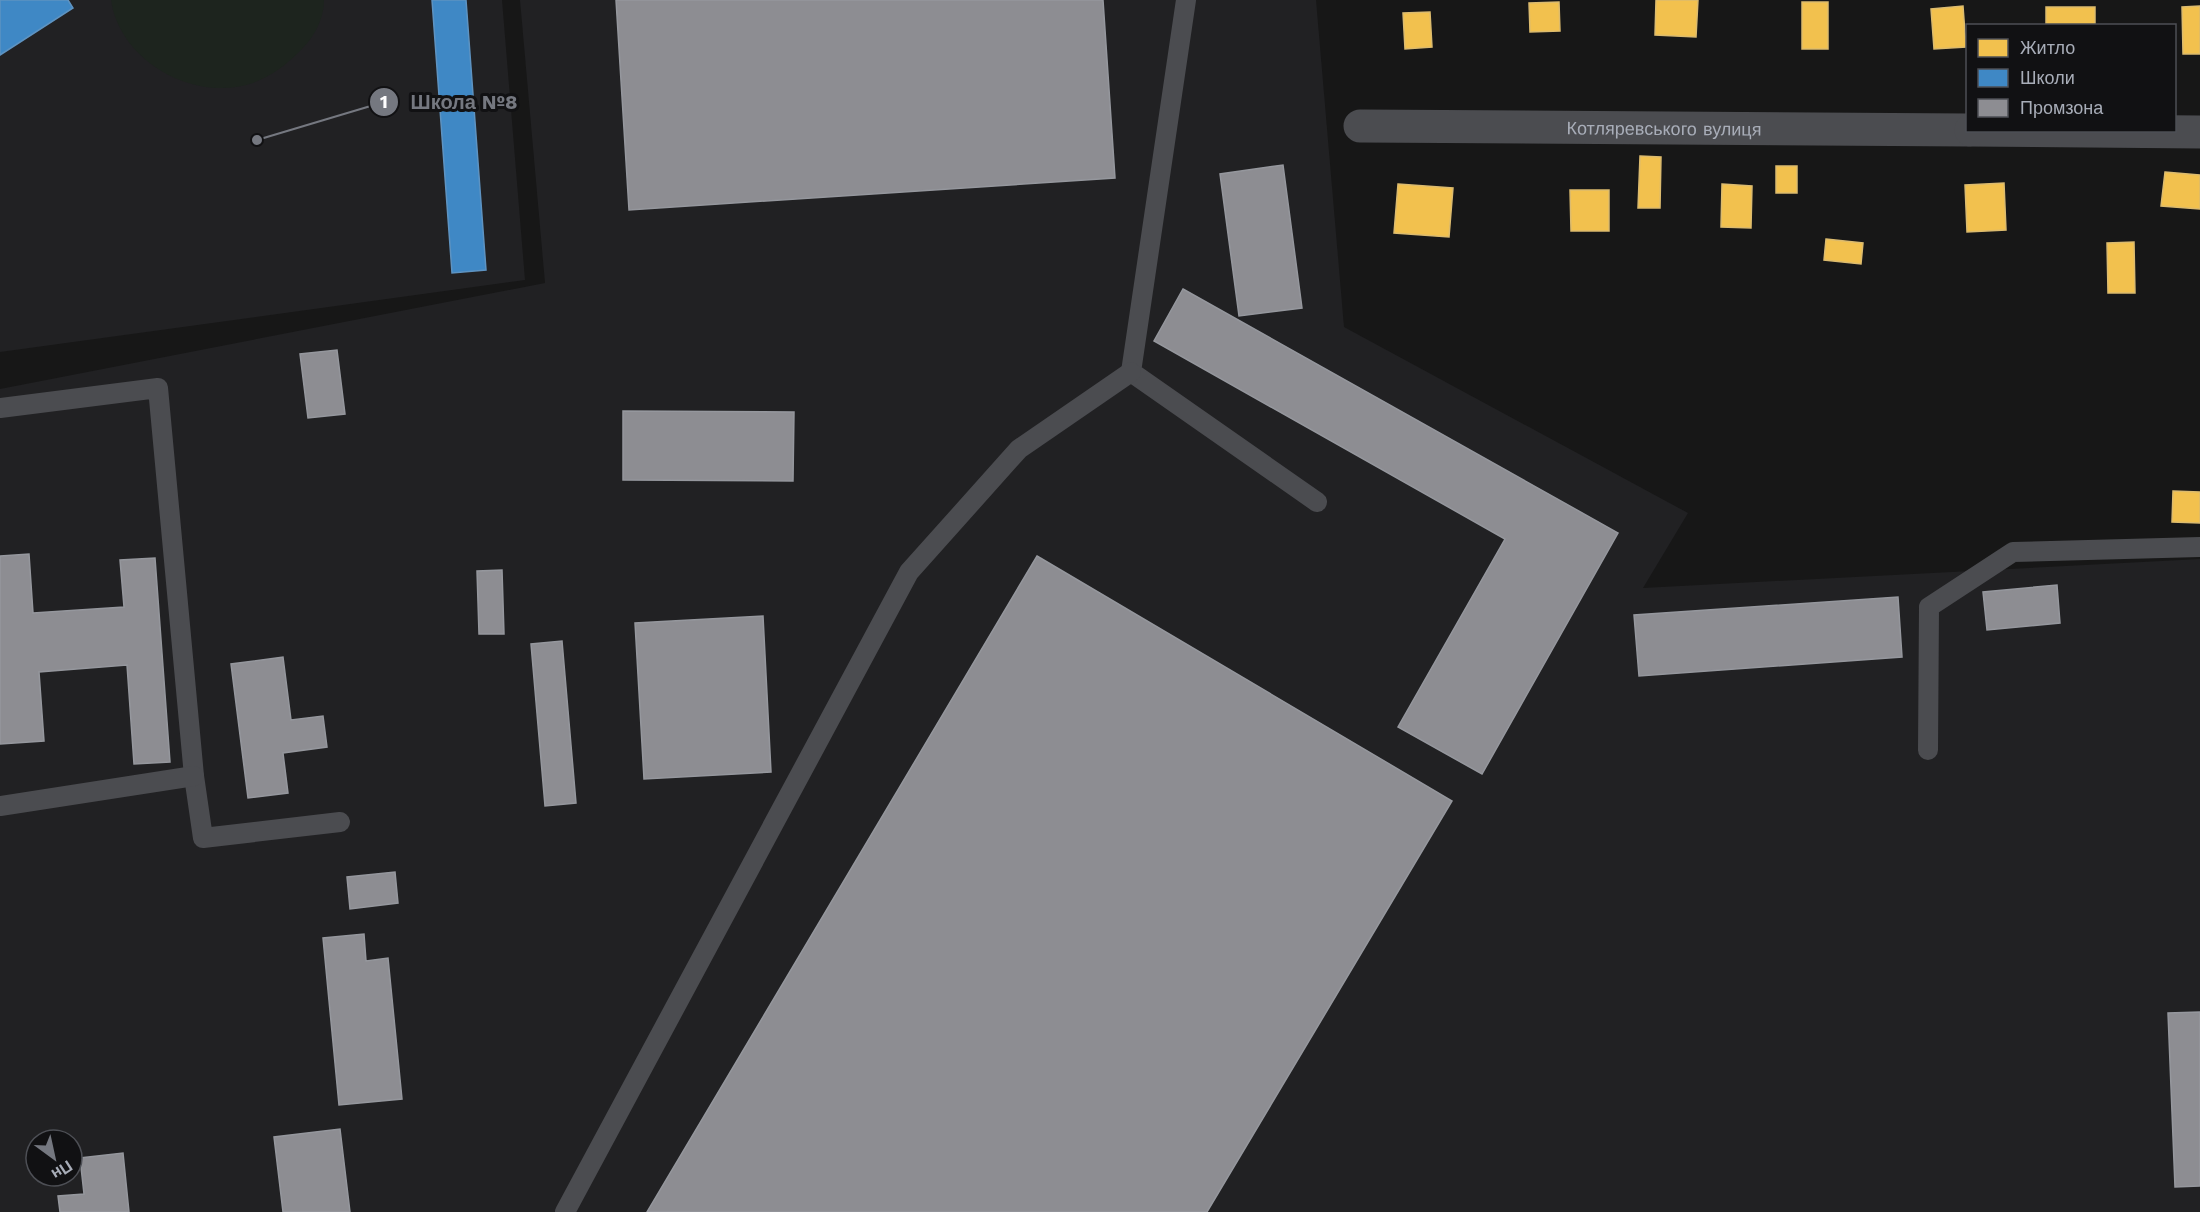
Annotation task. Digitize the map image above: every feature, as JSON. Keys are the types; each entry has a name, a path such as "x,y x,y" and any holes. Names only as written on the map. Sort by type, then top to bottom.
{"street":[{"name":"Котляревського вулиця","path":"1360,126 1966,130"},
{"name":"Котляревського вулиця","path":"2176,132 2200,132"}],"lane":[{"path":"565,1212 909,572 1019,448 1131,372 1186,0"},
{"path":"1131,372 1317,502"},
{"path":"0,408 158,388 194,776 203,838 340,822"},
{"path":"1928,750 1929,607 2013,552 2200,547"},
{"path":"0,806 194,776"}],"shaded area":[{"path":"0,0 502,0 525,280 0,352"},
{"path":"111,0 324,0 324,7 317,29 294,57 278,70 260,80 231,88 208,87 185,82 145,59 129,42 117,22"},
{"path":"520,0 1316,0 1344,327 1688,513 1643,588 2200,559 2200,1212 0,1212 0,389 545,283"}],"building: Житло":[{"path":"1656,0 1698,0 1696,37 1655,35"},
{"path":"1559,2 1560,31 1530,32 1529,3"},
{"path":"1802,2 1828,2 1828,49 1802,49"},
{"path":"1963,6 1966,47 1934,49 1931,9"},
{"path":"2200,6 2200,54 2183,54 2182,7"},
{"path":"2046,7 2095,7 2095,24 2046,24"},
{"path":"1430,12 1432,47 1405,49 1403,13"},
{"path":"1640,156 1661,157 1660,208 1638,208"},
{"path":"1776,166 1797,166 1797,193 1776,193"},
{"path":"2165,172 2200,175 2200,209 2161,206"},
{"path":"2004,183 2006,230 1967,232 1965,185"},
{"path":"1398,184 1453,188 1449,237 1394,233"},
{"path":"1722,184 1752,186 1751,228 1721,227"},
{"path":"1570,190 1609,190 1609,231 1571,231"},
{"path":"1826,239 1863,243 1861,264 1824,260"},
{"path":"2134,242 2135,293 2108,293 2107,243"},
{"path":"2173,491 2200,492 2200,523 2172,522"}],"building: Школи":[{"path":"0,0 68,0 73,8 0,55"},
{"path":"432,0 466,0 486,270 452,273"}],"building: Промзона":[{"path":"616,0 1103,0 1115,178 629,210"},
{"path":"1283,165 1302,308 1239,316 1220,174"},
{"path":"1183,289 1618,533 1482,774 1398,727 1505,539 1154,341"},
{"path":"337,350 345,414 308,418 300,354"},
{"path":"623,411 794,412 793,481 623,480"},
{"path":"29,554 33,613 124,607 120,560 155,558 170,762 134,764 127,665 39,672 44,741 0,744 0,556"},
{"path":"1037,556 1452,801 1207,1212 647,1212"},
{"path":"502,570 504,634 479,634 477,571"},
{"path":"2057,585 2060,623 1987,630 1983,592"},
{"path":"1898,597 1902,657 1639,676 1634,615"},
{"path":"763,616 771,772 644,779 635,623"},
{"path":"562,641 576,803 545,806 531,644"},
{"path":"283,657 291,720 323,716 327,747 283,753 288,793 248,798 231,664"},
{"path":"395,872 398,903 350,909 347,877"},
{"path":"364,934 366,961 388,958 402,1099 339,1105 323,938"},
{"path":"2200,1012 2200,1186 2175,1187 2168,1013"},
{"path":"340,1129 350,1212 283,1212 274,1137"},
{"path":"123,1153 129,1212 60,1212 58,1196 84,1194 84,1158"}],"place":[{"name":"Школа №8","path":"257,140"}]}
